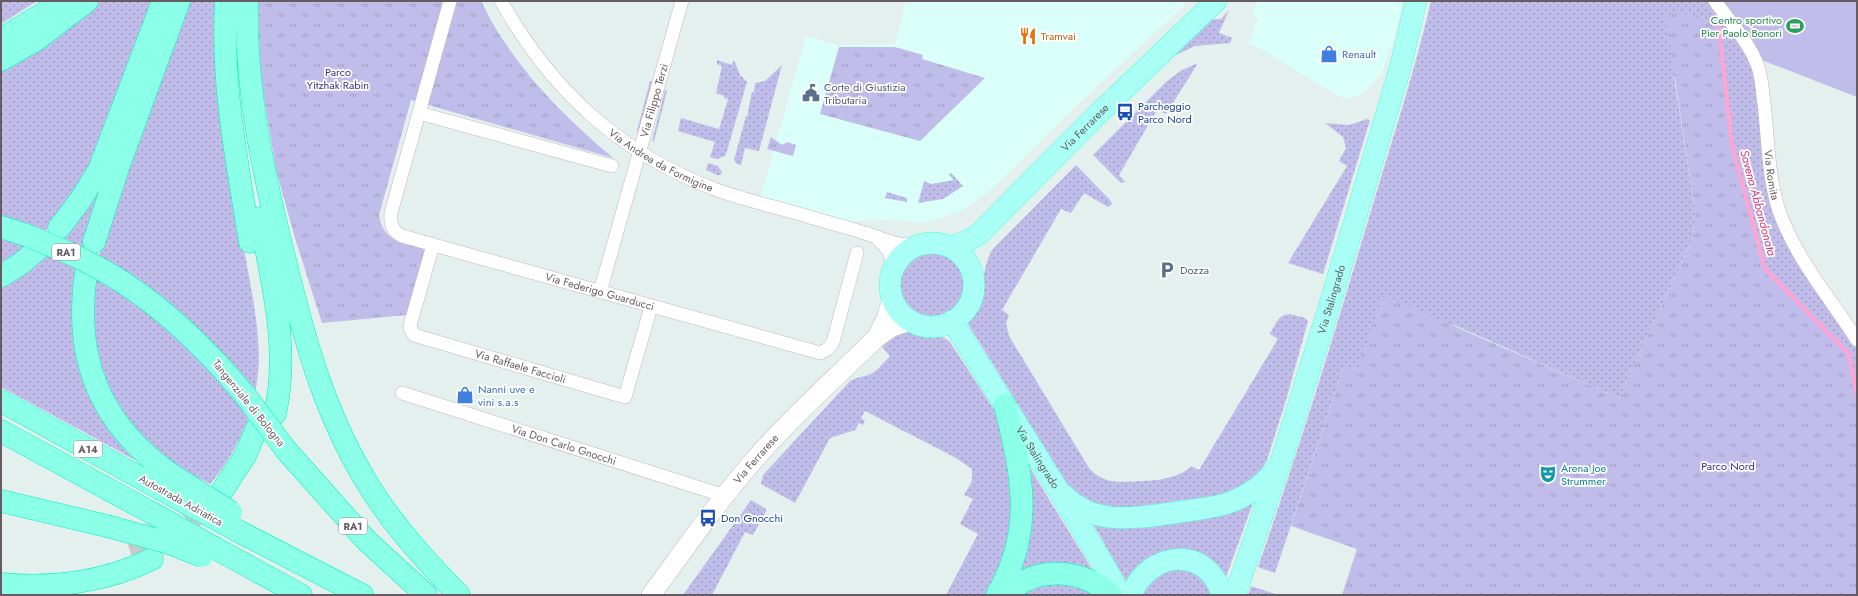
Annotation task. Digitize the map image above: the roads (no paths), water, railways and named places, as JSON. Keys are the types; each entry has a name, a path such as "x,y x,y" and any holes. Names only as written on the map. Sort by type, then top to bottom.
{"highway":[{"path":"1,39 61,1"},
{"path":"1,60 36,40 87,1"},
{"path":"59,228 79,202 99,170 163,1"},
{"path":"94,242 119,165 179,1"},
{"path":"226,1 226,62 229,107 268,351 268,373 262,403"},
{"path":"239,1 237,27 239,80 246,138 280,332 281,383 262,403"},
{"path":"247,1 249,70 260,150 270,204 290,283 318,382 348,449 378,499 427,563 459,595"},
{"name":"Tangenziale di Bologna","path":"1,227 32,242 68,253 96,273 126,284 172,319 262,403 286,450 367,541 426,595"},
{"path":"1,276 19,265 32,242"},
{"path":"96,273 83,294 83,334 93,379 102,399 116,422 132,442 182,491"},
{"name":"Autostrada Adriatica","path":"1,402 182,491 362,595"},
{"path":"997,595 1015,556 1022,513 1020,471 1005,405"},
{"name":"A14","path":"1,431 152,513 209,552 301,595"},
{"path":"227,495 245,456 262,434"},
{"path":"1,501 209,552 292,595"},
{"path":"1,570 20,572 68,570 91,566 131,554"},
{"path":"1,584 34,586 96,579 119,573 152,559"},
{"path":"1006,595 1013,588 1027,579 1056,573 1071,575 1088,580 1111,595"}],"main road":[{"name":"Via Ferrarese","path":"950,247 967,241 979,234 1097,115 1216,1"},
{"name":"Via Stalingrado","path":"1235,595 1282,458 1401,64 1416,1"},
{"path":"934,243 950,247 960,254 968,264 971,271 974,287 966,309 952,321 940,326 932,327 918,324 902,314 892,300 890,283 894,267 903,254 917,246 934,243"},
{"name":"Via Ferrarese","path":"877,337 886,319 892,300"},
{"name":"Via Ferrarese","path":"651,595 725,496 756,458 791,420 877,337 892,327 910,320"},
{"name":"Via Stalingrado","path":"952,321 1057,488 1108,572 1120,595"},
{"path":"1057,488 1073,503 1098,515 1120,519 1141,517 1211,507 1232,502 1250,492 1268,479 1282,458"},
{"path":"1131,595 1141,577 1150,568 1168,560 1181,559 1194,562 1206,570 1218,584 1222,595"}],"street":[{"name":"Via Federigo Guarducci","path":"450,1 390,218 391,224 397,233 433,245 651,307 820,353 828,349 833,342 857,253"},
{"name":"Via Andrea da Formigine","path":"501,1 525,41 556,81 596,120 622,142 679,174 718,190 877,237 901,246 917,246"},
{"name":"Via Filippo Terzi","path":"600,292 682,1"},
{"name":"Via Romita","path":"1715,1 1749,47 1758,65 1762,82 1772,180 1778,206 1786,230 1798,254 1817,284 1857,340"},
{"path":"419,113 612,166"},
{"path":"877,237 888,251 894,267"},
{"name":"Via Raffaele Faccioli","path":"433,245 411,322 410,328 414,335 625,398 651,307"},
{"name":"Via Don Carlo Gnocchi","path":"402,393 725,496"}],"waterway":[{"name":"Savena Abbandonata","path":"1716,11 1732,145 1765,269 1849,354 1857,396"}],"tunnel":[{"path":"131,554 143,550 165,538 196,515 214,498"}],"place":[{"name":"Centro sportivo Pier Paolo Bonori","path":"1795,26"},
{"name":"Tramvai","path":"1028,36"},
{"name":"Renault","path":"1329,54"},
{"name":"Corte di Giustizia Tributaria","path":"811,93"},
{"name":"Parcheggio Parco Nord","path":"1125,112"},
{"name":"Dozza","path":"1167,270"},
{"name":"Nanni uve e vini s.a.s","path":"465,395"},
{"name":"Arena Joe Strummer","path":"1548,474"},
{"name":"Don Gnocchi","path":"708,518"}],"park label":[{"name":"Parco Yitzhak Rabin","path":"338,78"},
{"name":"Parco Nord","path":"1728,466"}]}
